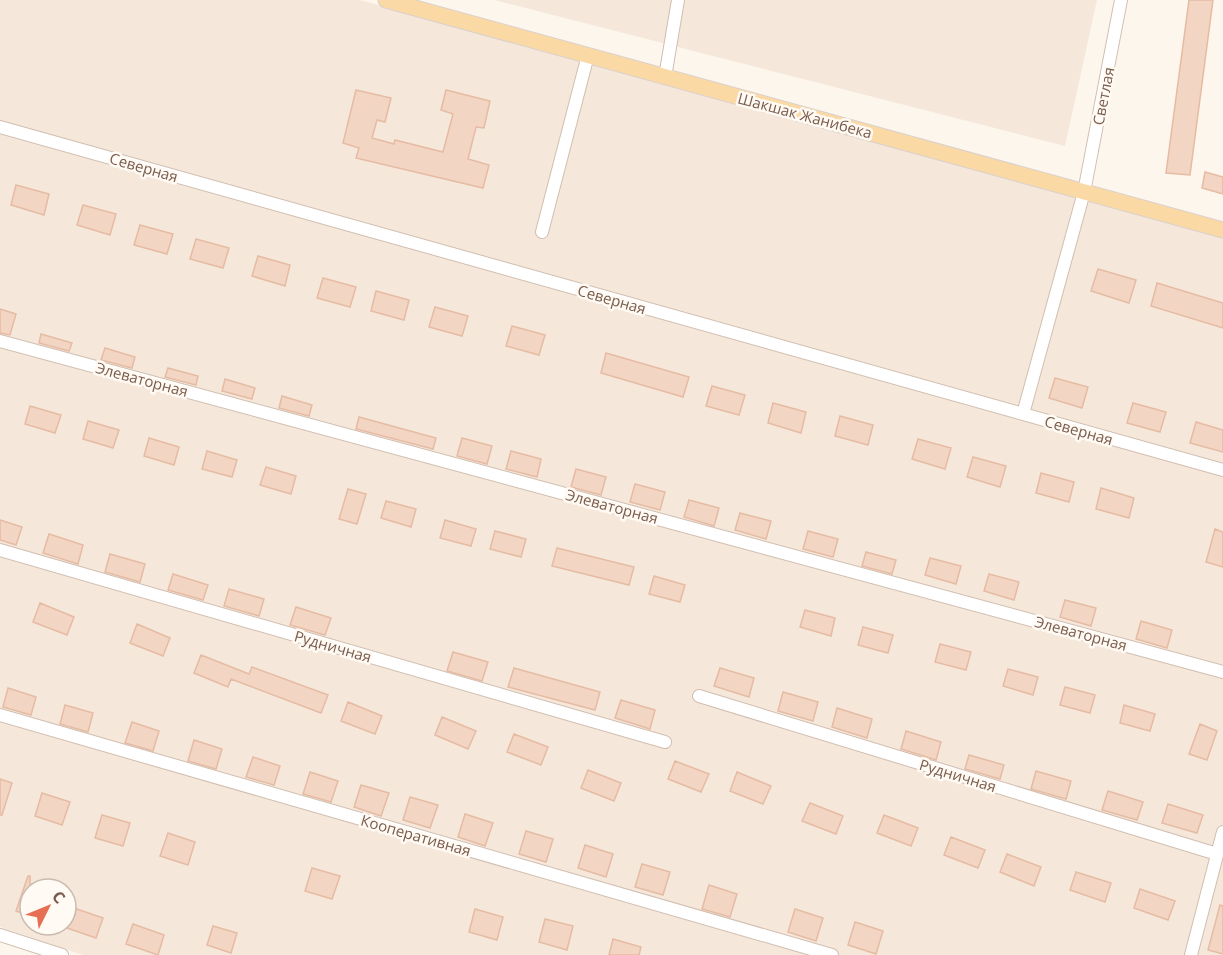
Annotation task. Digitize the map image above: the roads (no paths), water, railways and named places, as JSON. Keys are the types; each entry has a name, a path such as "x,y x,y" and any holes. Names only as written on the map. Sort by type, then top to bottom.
{"main road":[{"name":"Шакшак Жанибека","path":"386,0 1223,230"}],"street":[{"path":"665,76 678,0"},
{"name":"Светлая","path":"1023,414 1084,192 1121,0"},
{"path":"542,232 588,55"},
{"name":"Северная","path":"0,127 1223,470"},
{"name":"Элеваторная","path":"0,341 1223,672"},
{"name":"Рудничная","path":"0,550 665,742"},
{"name":"Рудничная","path":"699,696 1217,854"},
{"name":"Кооперативная","path":"0,715 832,955"},
{"path":"1191,955 1223,832"},
{"path":"0,935 62,955"}]}
